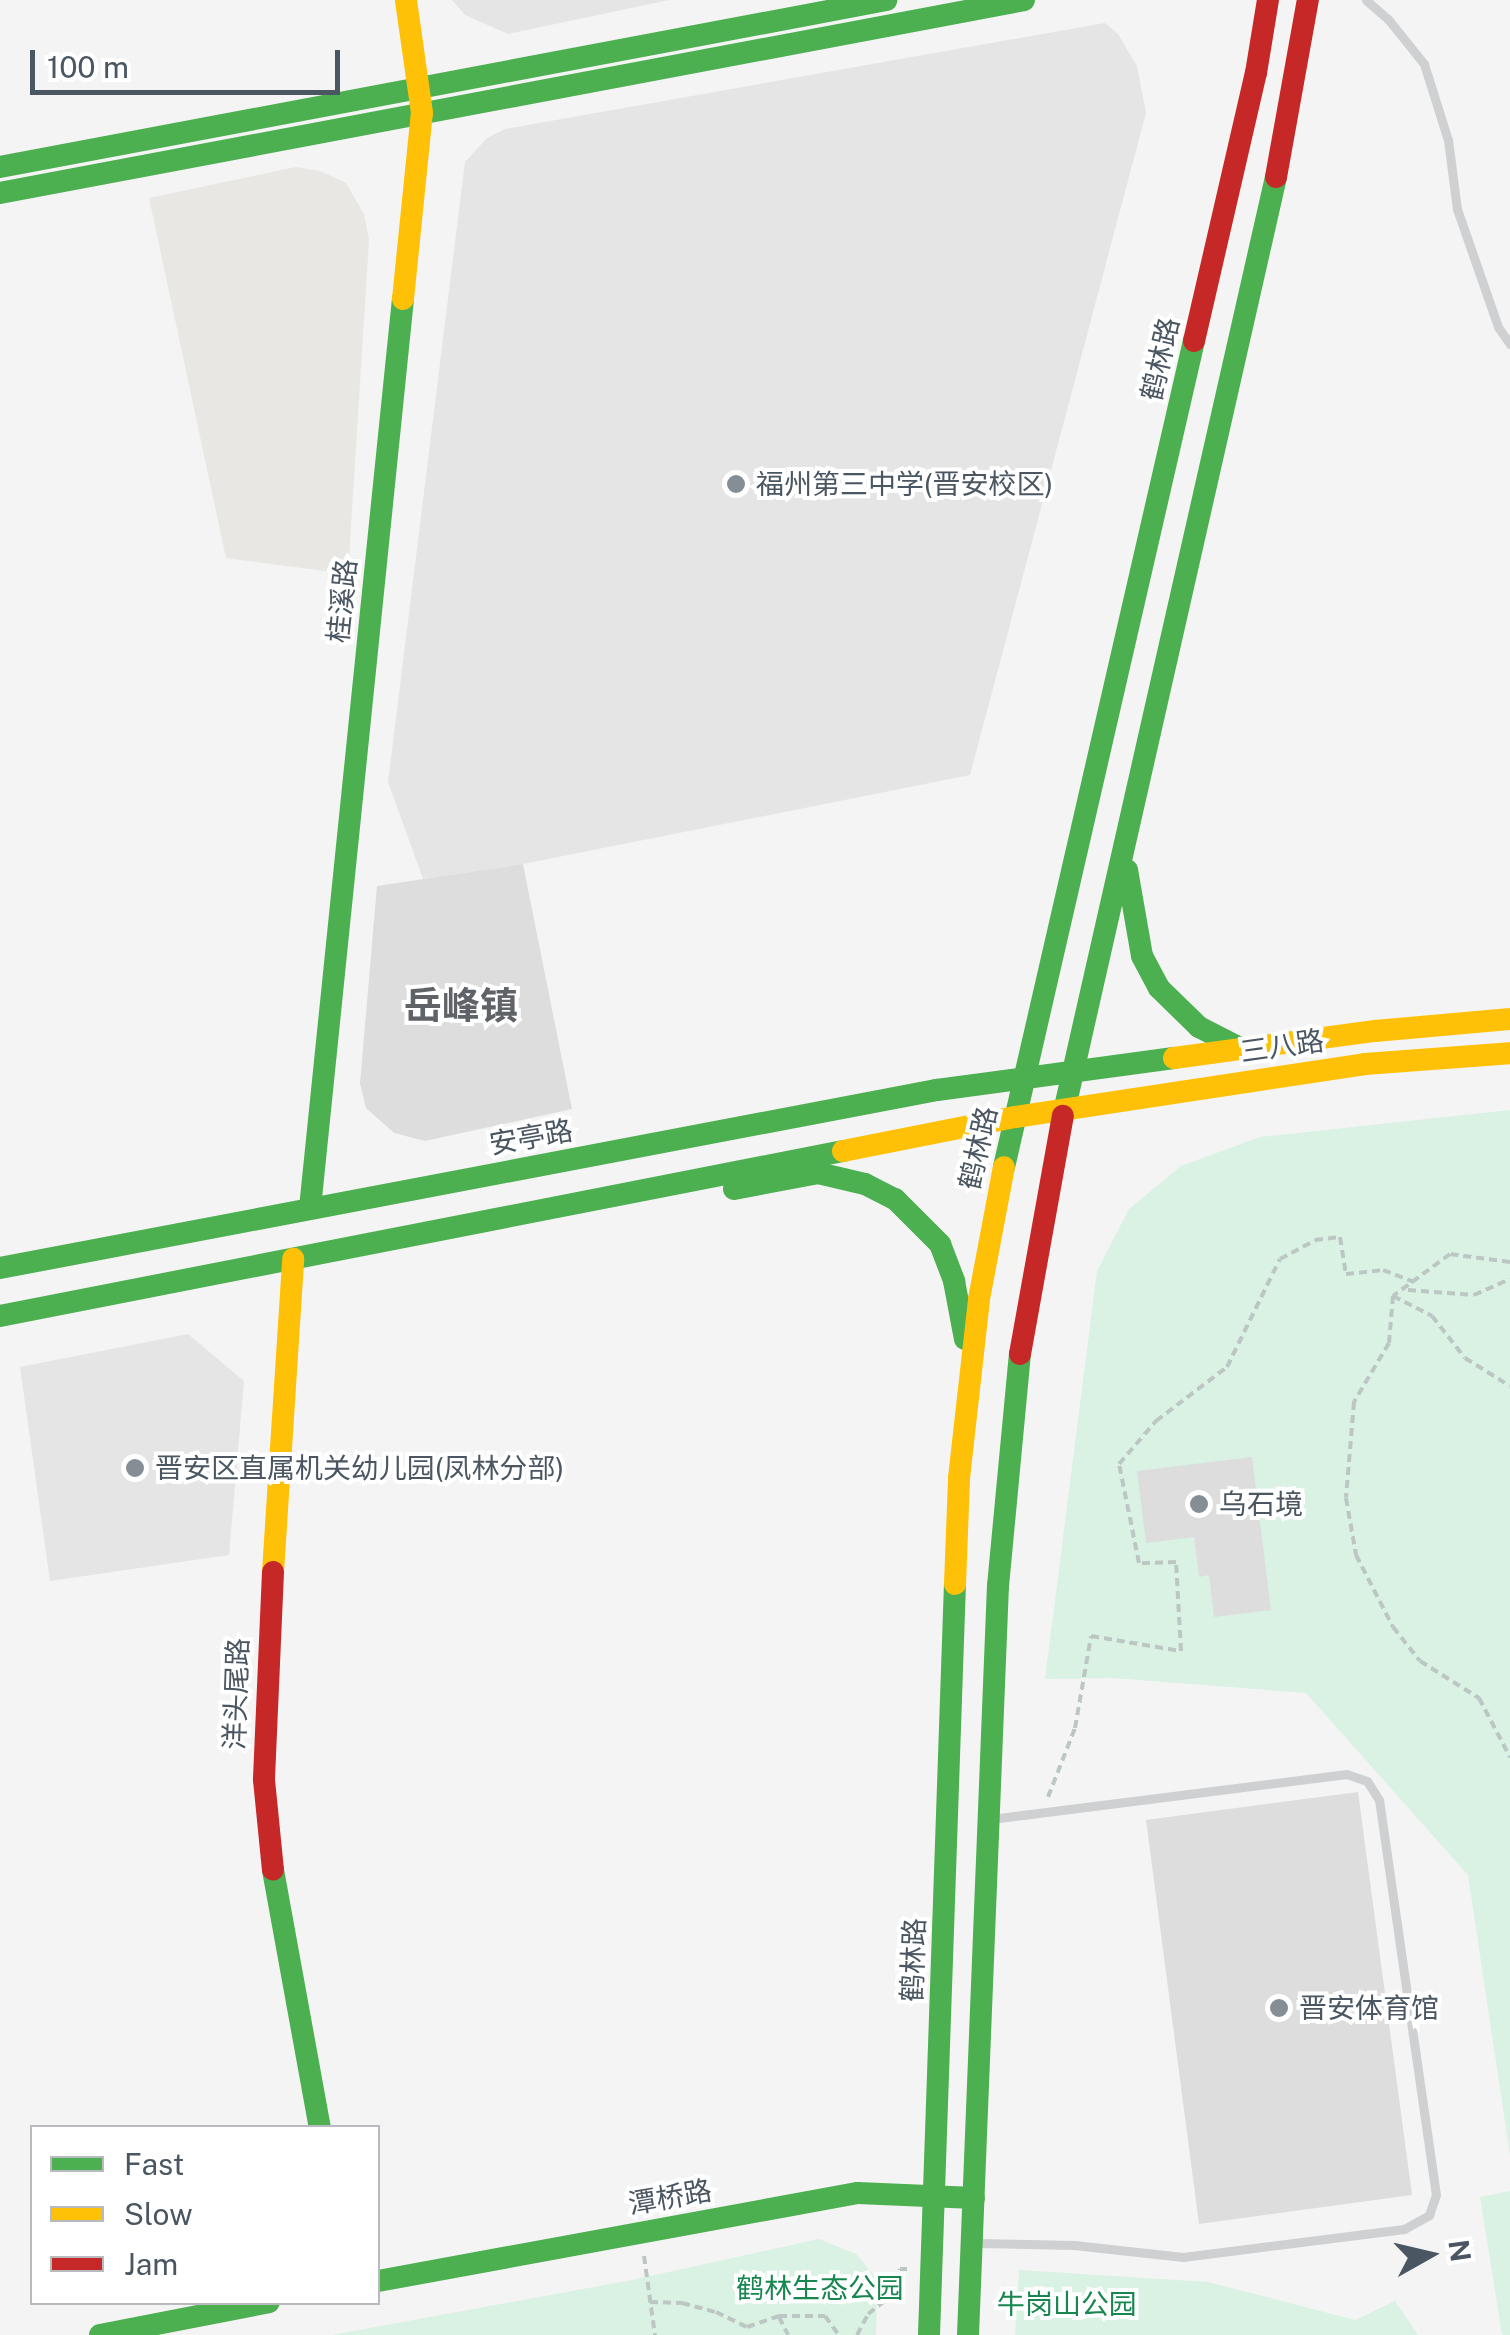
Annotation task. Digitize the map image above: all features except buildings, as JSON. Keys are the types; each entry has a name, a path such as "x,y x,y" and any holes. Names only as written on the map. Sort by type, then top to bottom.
{"main road":[{"name":"桂溪路","path":"310,1208 422,113 406,0"},
{"path":"0,167 886,0"},
{"path":"0,193 1024,0"},
{"name":"鹤林路","path":"929,2335 959,1478 970,1368 996,1200 1252,93 1268,0"},
{"path":"968,2335 998,1586 1014,1395 1032,1267 1064,1110 1262,257 1308,0"},
{"path":"1126,844 1133,916 1148,970 1185,1016 1244,1050"},
{"name":"三八路","path":"1073,1074 1429,1024 1510,1019"},
{"name":"三八路","path":"1064,1110 1365,1064 1510,1052"},
{"name":"安亭路","path":"0,1268 938,1090 1073,1074"},
{"path":"0,1316 1064,1110"},
{"path":"590,1200 632,1206 818,1174 880,1190 906,1207 940,1244 960,1302 970,1368"},
{"name":"洋头尾路","path":"293,1259 266,1657 264,1780 273,1868 319,2125"},
{"name":"潭桥路","path":"380,2282 858,2193 974,2198"},
{"path":"100,2335 254,2305"}],"lane":[{"path":"1366,0 1388,19 1424,64 1448,140 1456,209 1498,327 1510,344"},
{"path":"973,2242 1074,2245 1183,2257 1404,2230 1422,2221 1435,2207 1378,1800 1367,1781 1346,1774 988,1820"}],"path":[{"path":"1041,1812 1070,1745 1091,1636 1181,1651 1176,1562 1139,1563 1120,1464 1156,1421 1227,1367 1280,1259 1314,1240 1340,1238 1346,1274 1383,1270 1414,1282"},
{"path":"1393,1296 1450,1254 1510,1262"},
{"path":"1405,1290 1474,1295 1510,1280"},
{"path":"1393,1296 1432,1316 1465,1358 1510,1386"},
{"path":"1393,1296 1388,1343 1354,1402 1346,1498 1356,1555 1393,1626 1420,1661 1478,1698 1510,1757"},
{"path":"636,2234 655,2335"},
{"path":"858,2335 868,2314 892,2295 900,2269 932,2269"},
{"path":"650,2302 699,2307 747,2328 779,2316 825,2316 839,2335"},
{"path":"779,2316 788,2335"},
{"path":"744,2335 747,2328"}],"shaded area":[{"path":"452,0 669,0 508,34 465,15"},
{"name":"福州第三中学(晋安校区)","path":"1105,23 1118,34 1137,66 1146,113 970,775 523,864 423,879 388,782 465,162 487,138 505,129"},
{"path":"296,167 320,171 346,183 364,214 369,240 348,574 226,558 149,198"},
{"name":"晋安区直属机关幼儿园(凤林分部)","path":"188,1334 244,1381 229,1555 50,1581 20,1367"}],"green space":[{"path":"1510,1110 1510,2155 1468,1875 1306,1693 1113,1678 1045,1679 1097,1271 1129,1209 1181,1166 1260,1137"},
{"path":"1510,2191 1510,2335 1502,2335 1480,2197"},
{"name":"鹤林生态公园","path":"819,2239 856,2254 877,2279 876,2335 332,2335 632,2280"},
{"name":"牛岗山公园","path":"1019,2270 1208,2282 1355,2320 1395,2301 1418,2335 1015,2335"}],"traffic: fast":[{"path":"0,167 886,0"},
{"path":"0,193 1024,0"},
{"path":"1063,1116 1276,177"},
{"path":"310,1208 403,299"},
{"path":"1004,1167 1194,341"},
{"path":"1127,870 1142,956 1159,988 1199,1027 1244,1050"},
{"path":"0,1268 937,1090 1174,1058"},
{"path":"0,1316 843,1151"},
{"path":"734,1189 818,1173 865,1184 895,1199 940,1244 954,1281 965,1339"},
{"path":"968,2335 998,1586 1020,1354"},
{"path":"929,2335 955,1584"},
{"path":"273,1870 319,2125"},
{"path":"380,2281 858,2193 974,2198"},
{"path":"100,2335 254,2305"}],"traffic: slow":[{"path":"403,299 422,113 406,0"},
{"path":"1174,1058 1375,1031 1510,1019"},
{"path":"843,1151 1015,1117 1365,1064 1510,1053"},
{"path":"955,1584 959,1478 979,1299 1004,1167"},
{"path":"273,1572 293,1259"}],"traffic: jam":[{"path":"1194,341 1256,73 1268,0"},
{"path":"1276,177 1308,0"},
{"path":"1020,1354 1063,1116"},
{"path":"273,1572 264,1780 273,1870"}],"place":[{"name":"福州第三中学(晋安校区)","path":"736,484"},
{"name":"晋安区直属机关幼儿园(凤林分部)","path":"135,1468"},
{"name":"乌石境","path":"1199,1504"},
{"name":"晋安体育馆","path":"1279,2008"}],"district":[{"name":"岳峰镇","path":"461,1006"}]}
